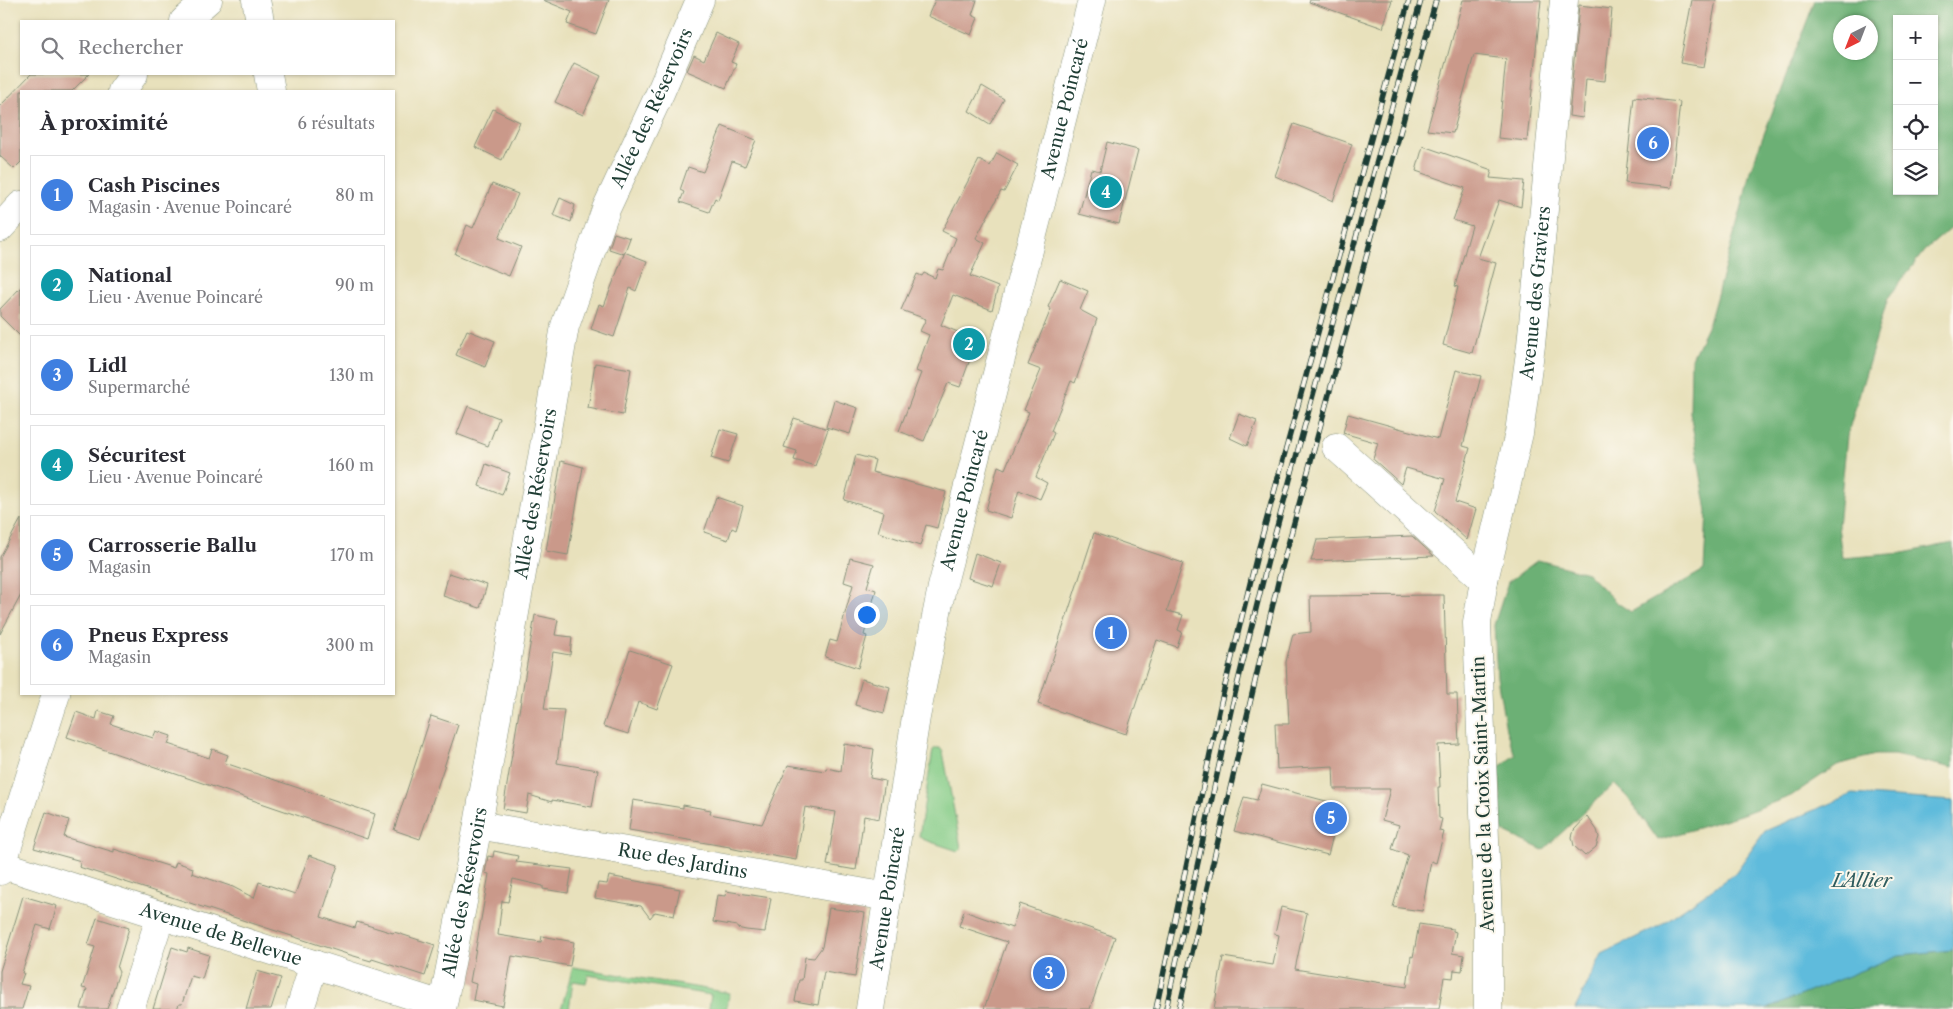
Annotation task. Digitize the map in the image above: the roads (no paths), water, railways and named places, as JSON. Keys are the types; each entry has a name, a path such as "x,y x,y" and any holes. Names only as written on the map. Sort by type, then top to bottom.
{"street":[{"path":"185,20 208,0"},
{"path":"256,0 260,20"},
{"name":"Allée des Réservoirs","path":"442,1007 478,824 565,326 606,209 661,91 700,0"},
{"name":"Avenue Poincaré","path":"870,1009 916,716 942,587 1041,206 1092,0"},
{"name":"Avenue des Graviers","path":"1484,580 1518,433 1531,345 1564,0"},
{"path":"123,90 133,75"},
{"path":"268,75 271,90"},
{"path":"0,228 20,206"},
{"path":"1336,447 1484,580"},
{"name":"Avenue de la Croix Saint-Martin","path":"1484,580 1477,623 1488,920 1488,1009"},
{"path":"1,867 56,695"},
{"name":"Rue des Jardins","path":"478,824 888,897"},
{"name":"Avenue de Bellevue","path":"1,867 160,915 442,1007"},
{"path":"130,1009 160,915"},
{"path":"300,1009 314,964"}],"water":[{"name":"L'Allier","path":"1852,794 1953,801 1953,950 1899,955 1767,1009 1575,1009 1602,954 1659,926 1735,873 1765,831"}],"railway":[{"path":"1156,1009 1221,702 1258,551 1409,0"},
{"path":"1166,1009 1232,706 1269,556 1421,0"},
{"path":"1179,1009 1279,578 1436,0"}],"place":[{"name":"Pneus Express","path":"1653,143"},
{"name":"Sécuritest","path":"1106,192"},
{"name":"National","path":"969,344"},
{"name":"Cash Piscines","path":"1111,633"},
{"name":"Carrosserie Ballu","path":"1331,818"},
{"name":"Lidl","path":"1049,973"}]}
